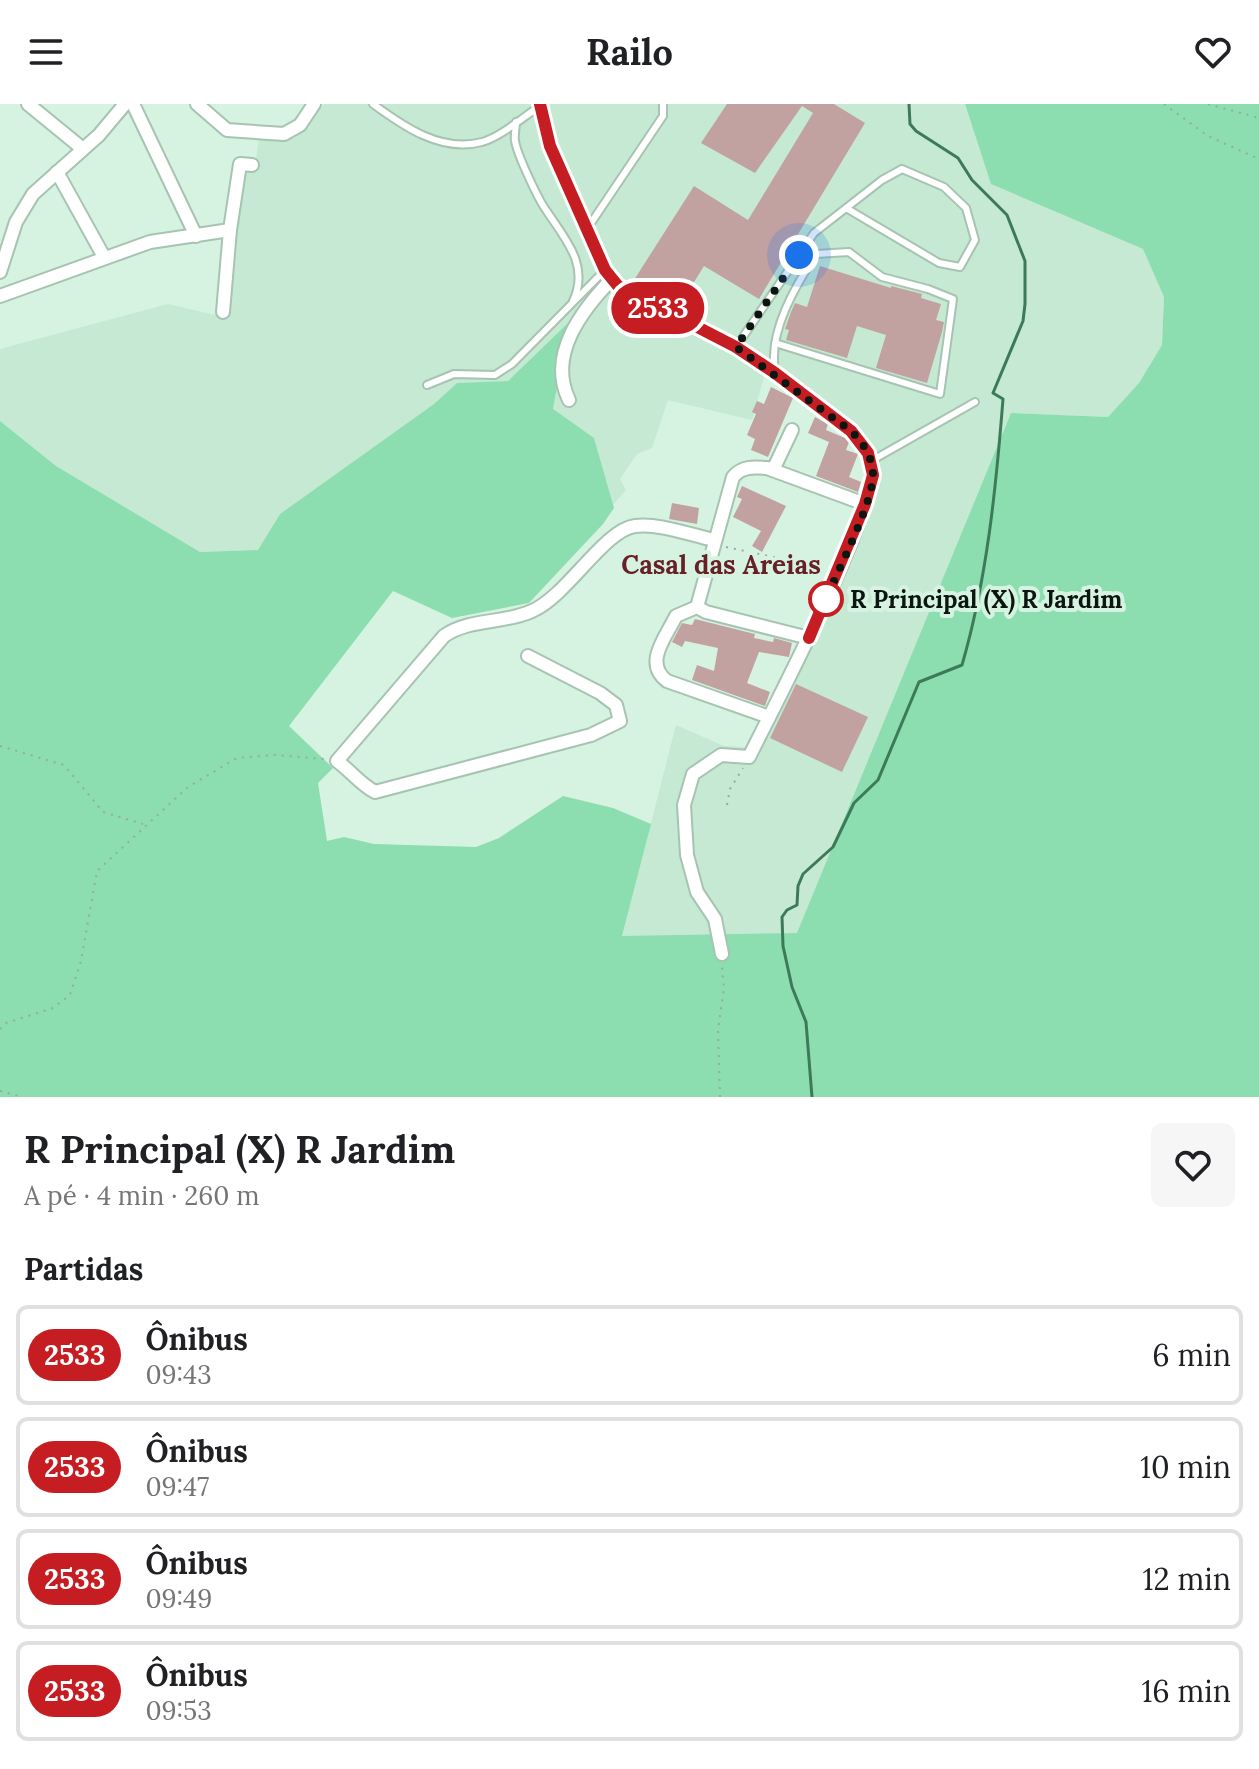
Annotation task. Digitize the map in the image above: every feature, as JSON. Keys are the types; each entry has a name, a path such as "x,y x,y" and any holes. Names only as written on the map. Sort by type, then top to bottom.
{"street":[{"path":"28,104 83,149"},
{"path":"0,272 16,222 33,194 99,135 125,104"},
{"path":"133,104 196,236"},
{"path":"197,104 227,130 284,134 297,128 314,104"},
{"path":"540,105 550,146 608,275 625,291 736,347 775,373 851,431 863,444 871,461 872,482 838,571 809,638 749,757 721,755 693,774 684,805 687,855 697,892 715,919 722,954"},
{"path":"223,312 230,230 240,164 252,165"},
{"path":"57,172 104,257"},
{"path":"0,296 150,242 230,230"},
{"path":"569,400 562,379 570,332 608,275"},
{"path":"773,470 792,430"},
{"path":"697,607 735,473 753,467 773,470 865,504"},
{"path":"528,656 600,693 616,705 620,721 591,735 375,792 337,761 444,636 463,627 537,609 559,593 624,529 644,526 714,540"},
{"path":"697,607 706,612 809,638"},
{"path":"697,607 676,616 656,658 657,671 667,681 769,717"}],"lane":[{"path":"373,104 405,128 426,137 462,145 484,141 540,105"},
{"path":"587,229 663,116 663,104"},
{"path":"516,122 515,143 545,209 569,243 578,265 578,290 572,304"},
{"path":"736,347 814,233 846,208 882,180 902,169 944,187 966,208 975,240 960,267 939,263 846,208"},
{"path":"775,343 940,394 953,299 882,277 849,252 816,254 791,293 775,343 772,356 775,373"},
{"path":"427,385 454,374 495,375 512,364 572,304 608,275"},
{"path":"871,461 975,402"}],"path":[{"path":"1164,104 1208,136 1259,160"},
{"path":"1208,104 1259,118"},
{"path":"714,540 724,546 838,571"},
{"path":"0,746 64,765 103,812 144,825"},
{"path":"0,1029 6,1023 53,1008 70,995 81,961 97,871 188,787 237,758 275,755 337,761"},
{"path":"727,805 730,789 749,757"},
{"path":"720,1097 718,1030 724,988 722,954"},
{"path":"0,1091 23,1097"}],"shaded area":[{"path":"324,104 965,104 991,184 1143,249 1164,297 1162,345 1139,383 1108,417 1011,413 798,933 622,937 676,725 724,746 745,747 753,740 812,620 866,481 864,462 854,443 765,373 752,420 668,400 652,448 637,454 620,479 626,490 613,505 594,438 553,410 568,323 508,381 457,383 434,404 280,514 258,550 200,552 56,466 0,421 0,349 168,304 228,318 245,173 254,172 259,139 294,138 308,128"}],"green space":[{"path":"965,104 1259,104 1259,1097 0,1097 0,421 56,466 200,552 258,550 280,514 434,404 457,383 508,381 569,322 553,409 594,438 614,508 603,524 529,603 452,618 393,591 289,726 333,768 318,783 327,841 344,837 374,844 476,847 499,838 563,796 613,808 651,824 622,936 797,933 1011,413 1108,417 1139,383 1162,345 1164,297 1143,249 991,184"}],"building":[{"path":"727,104 834,104 865,123 759,299 704,266 678,308 634,280 694,186 748,220 813,113 802,106 755,173 701,143"},
{"path":"820,266 891,288 922,294 921,298 941,304 936,320 944,322 927,383 876,368 886,335 857,326 847,358 786,340 789,330 785,329 795,303 807,307"},
{"path":"771,387 793,398 768,457 751,450 755,439 747,435 756,414 752,412 757,401 764,404"},
{"path":"815,417 828,424 826,430 849,442 846,450 858,454 849,477 861,482 858,492 816,476 829,442 808,433"},
{"path":"742,486 786,506 762,552 752,546 761,531 733,517 742,499 737,497"},
{"path":"672,503 699,508 697,524 669,519"},
{"path":"695,619 755,634 754,638 773,642 774,638 792,643 789,657 759,652 747,683 770,692 765,706 692,680 697,665 714,671 718,648 685,641 682,647 672,642 682,623 692,625"},
{"path":"796,684 868,717 842,772 770,738"}],"waterway":[{"path":"812,1097 806,1022 792,987 783,946 782,917 797,905 798,886 803,874 833,847 854,803 878,780 919,682 962,665 978,600 994,500 1003,399 993,393 1023,321 1025,304 1025,261 1007,215 972,180 958,158 916,131 910,124 909,104"}],"bus line":[{"name":"2533","path":"540,104 550,146 605,270 618,286 736,347 775,373 857,436 868,453 873,475 865,504 809,638"}],"place":[{"name":"R Principal (X) R Jardim","path":"826,599"}],"district":[{"name":"Casal das Areias","path":"721,564"}],"route":[{"path":"799,255 736,347 857,436 871,461 873,475 865,504 826,599"}]}
